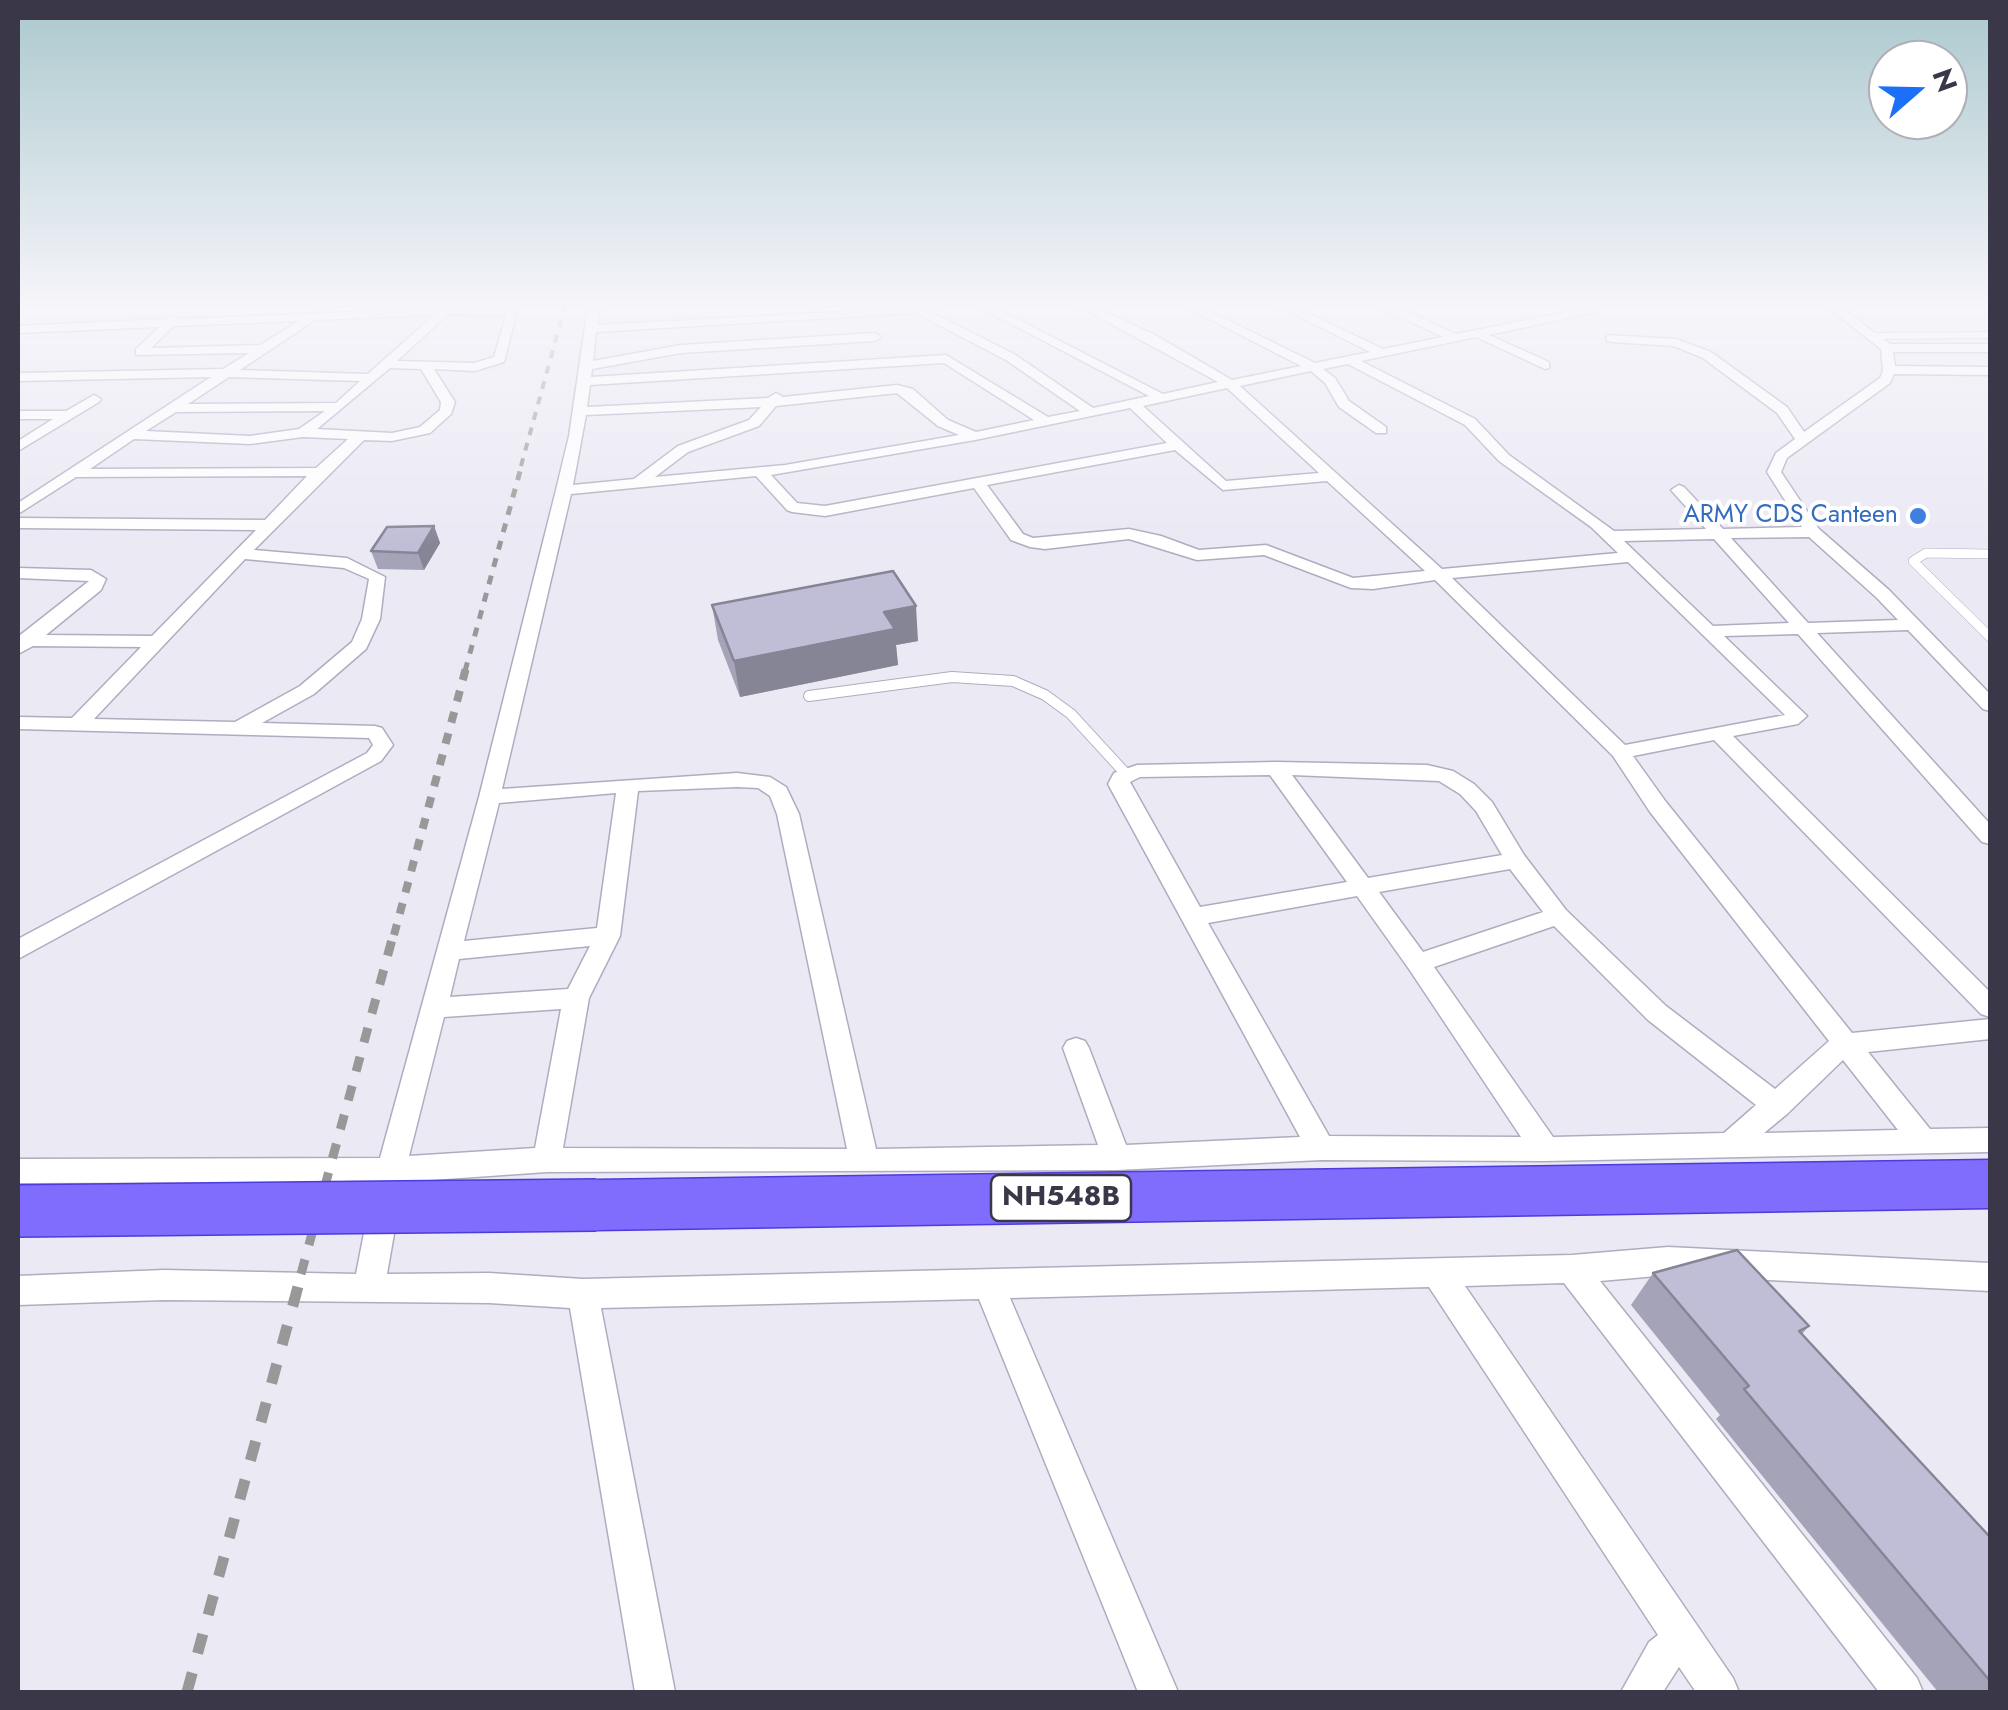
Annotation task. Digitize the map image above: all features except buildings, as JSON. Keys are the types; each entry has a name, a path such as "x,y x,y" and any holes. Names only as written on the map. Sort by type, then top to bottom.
{"highway":[{"name":"NH548B","path":"18,1210 1990,1184"}],"street":[{"path":"18,509 206,386"},
{"path":"303,433 362,386"},
{"path":"131,434 250,440 303,433 411,434 437,422 448,402 438,386"},
{"path":"369,1289 391,1170 490,797 564,490 583,386"},
{"path":"638,483 683,449 754,422 782,386"},
{"path":"990,386 1047,422"},
{"path":"1053,386 1092,412"},
{"path":"1138,386 1162,398"},
{"path":"564,490 759,471 974,436 1221,386"},
{"path":"1232,386 1438,574 1620,752 1658,808 1923,1141"},
{"path":"1333,386 1344,404 1381,430"},
{"path":"1402,386 1462,416 1504,458 1612,536 1796,716 1620,752"},
{"path":"1749,386 1782,410 1802,439"},
{"path":"1864,386 1781,456 1774,472 1812,532 1913,625 1990,706"},
{"path":"580,411 772,402 897,388 908,392 943,423 974,436"},
{"path":"18,447 94,399"},
{"path":"1133,404 1223,486 1329,476"},
{"path":"171,408 339,407"},
{"path":"18,415 68,416"},
{"path":"76,725 320,472 361,436"},
{"path":"759,471 792,506 806,512 850,508 1178,445"},
{"path":"73,472 320,472"},
{"path":"978,483 1016,537 1030,542 1045,544 1130,534 1197,555 1266,550 1351,583 1634,557"},
{"path":"1679,490 1987,829"},
{"path":"18,523 269,525"},
{"path":"1612,536 1812,532"},
{"path":"240,554 347,563 376,576 377,588 371,619 360,645 307,690 240,728"},
{"path":"18,573 98,579 95,586 21,643"},
{"path":"1712,631 1913,625"},
{"path":"21,643 156,642"},
{"path":"18,723 375,732 383,746 374,757 18,950"},
{"path":"1718,733 1990,1007"},
{"path":"1276,768 1418,962 1545,1149"},
{"path":"1321,1148 1119,784 1126,774 1276,768 1427,771 1446,776 1467,789 1484,807 1516,860 1558,916 1658,1013 1777,1106"},
{"path":"490,797 737,780 763,782 780,792 864,1161"},
{"path":"547,1160 576,998 608,936 628,785"},
{"path":"1193,918 1516,860"},
{"path":"1418,962 1558,916"},
{"path":"451,951 608,936"},
{"path":"436,1008 576,998"},
{"path":"1732,1144 1843,1044 1990,1029"},
{"path":"1076,1048 1117,1158"},
{"path":"18,1171 391,1170 547,1160 1117,1158 1321,1148 1545,1149 1990,1140"},
{"path":"18,1291 164,1285 489,1288 584,1294 1572,1269 1668,1261 1990,1277"},
{"path":"1572,1269 1902,1692"},
{"path":"1437,1272 1719,1692"},
{"path":"988,1282 1158,1692"},
{"path":"584,1294 655,1692"},
{"path":"1641,1692 1663,1656 1683,1638"}],"lane":[{"path":"1990,554 1926,553 1913,560 1916,568 1990,637"},
{"path":"809,696 952,677 1013,681 1045,695 1072,714 1126,774"}],"railway":[{"path":"521,466 543,386"},
{"path":"465,671 522,464"},
{"path":"394,935 466,668"},
{"path":"301,1274 394,932"},
{"path":"187,1692 302,1272"}],"place":[{"name":"ARMY CDS Canteen","path":"1918,516"}]}
